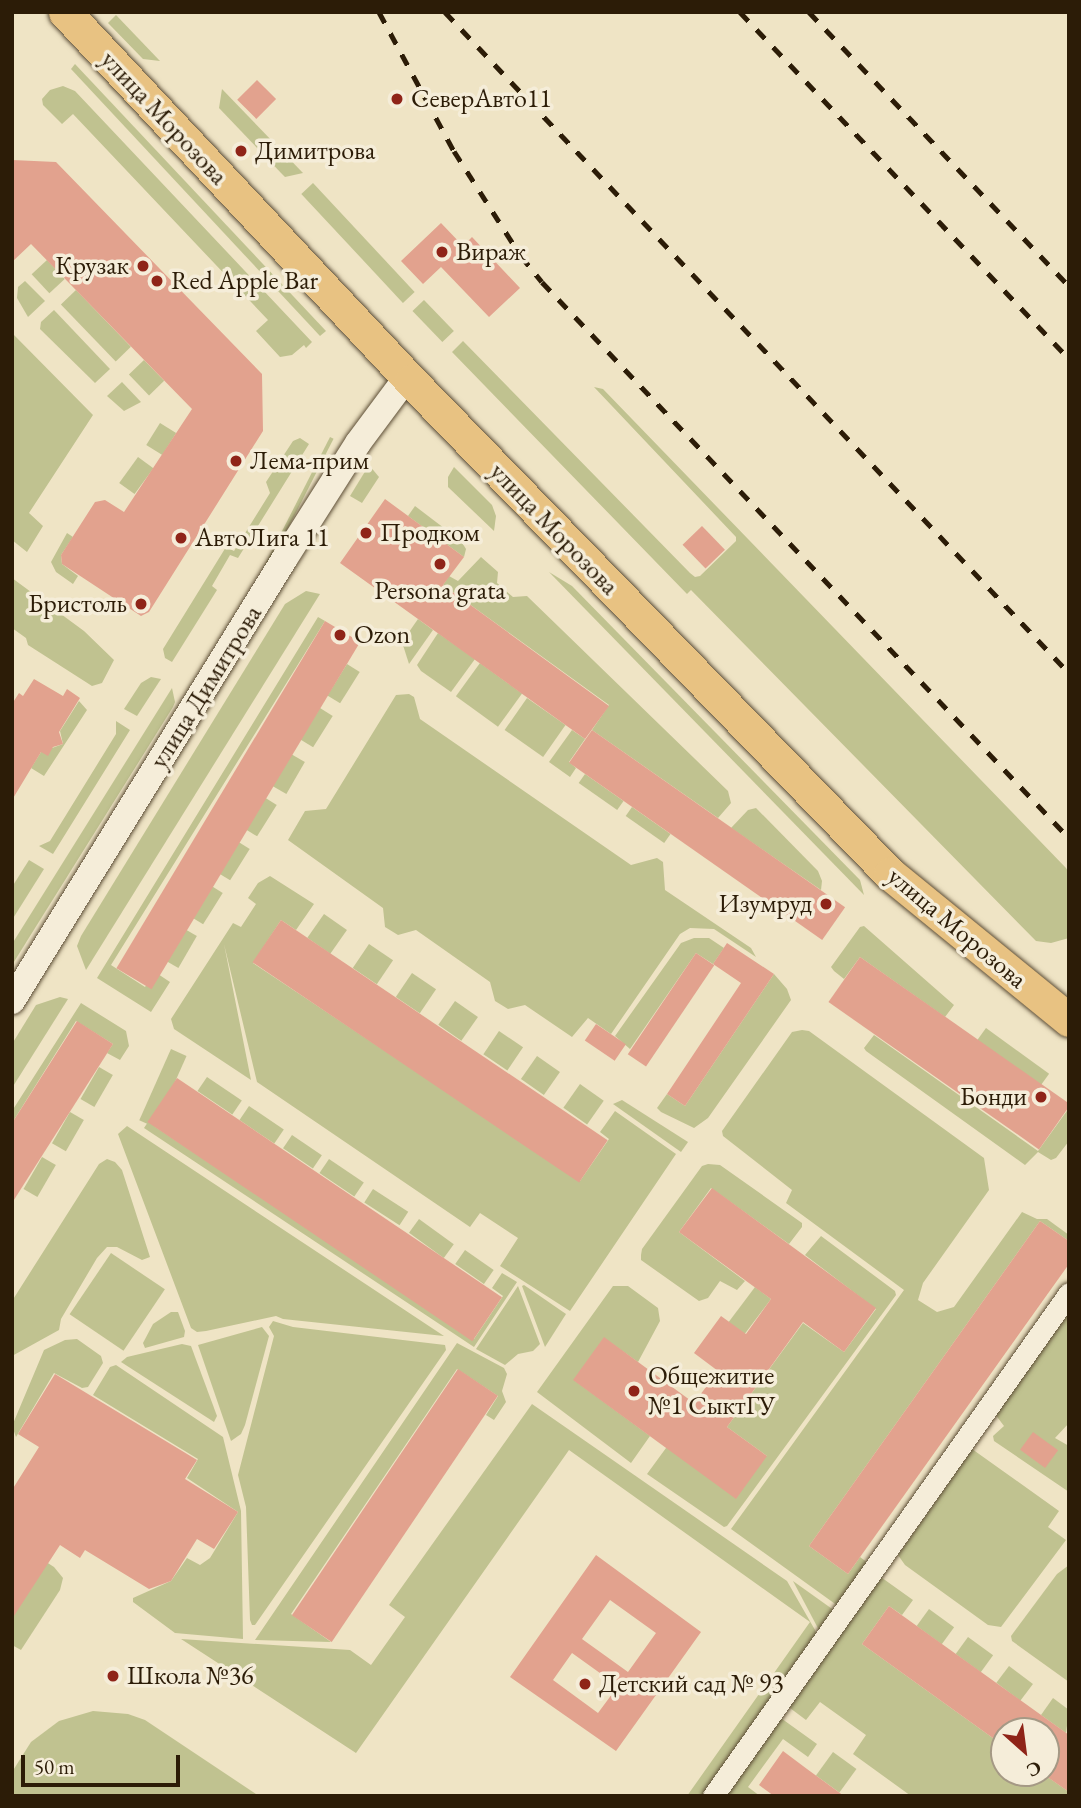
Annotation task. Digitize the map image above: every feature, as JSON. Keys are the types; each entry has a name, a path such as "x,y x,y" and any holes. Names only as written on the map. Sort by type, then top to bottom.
{"main road":[{"name":"улица Морозова","path":"65,12 407,377 890,874 1069,1020"}],"street":[{"name":"улица Димитрова","path":"12,1002 285,558 358,443 407,377"},
{"path":"713,1796 1069,1293"}],"green space":[{"path":"116,15 160,61 143,59 108,23"},
{"path":"75,64 326,331 320,336 71,69"},
{"path":"63,86 75,91 312,342 306,348 304,345 292,355 280,357 256,331 268,320 73,114 62,124 43,105 42,99 50,90"},
{"path":"222,89 303,173 285,177 282,174 219,108"},
{"path":"313,183 415,292 403,303 301,194"},
{"path":"47,260 65,279 49,293 32,274"},
{"path":"25,281 45,301 28,317 17,298 18,287"},
{"path":"76,290 131,347 116,361 61,305"},
{"path":"424,300 454,331 442,342 412,311"},
{"path":"54,310 110,369 95,383 40,329 41,322"},
{"path":"14,335 93,415 29,513 43,526 27,552 12,540"},
{"path":"463,341 690,573 695,577 700,576 736,541 736,537 594,387 603,389 1066,868 1069,873 1069,938 1051,943 1036,941 691,590 687,594 452,352"},
{"path":"144,360 164,381 149,395 129,375"},
{"path":"122,382 141,402 124,411 107,396"},
{"path":"160,423 176,433 162,455 146,445"},
{"path":"330,437 334,439 266,571 263,569"},
{"path":"300,438 309,444 238,558 230,555 212,586 217,590 172,662 165,658 163,649 226,547 234,551 270,493 266,482 293,441"},
{"path":"138,457 153,468 135,494 119,483"},
{"path":"369,465 379,477 362,503 350,496"},
{"path":"454,467 492,505 496,516 494,531 448,487 448,477"},
{"path":"415,506 461,541 466,549 464,557 408,516"},
{"path":"67,533 73,537 61,555 62,564 78,576 73,584 56,572 51,562"},
{"path":"481,557 498,572 497,583 513,597 527,596 728,791 731,803 718,818 592,730 609,705 443,585 449,576 458,581"},
{"path":"549,572 572,586 860,880 864,895"},
{"path":"12,578 84,631 114,660 102,683 92,686 28,645 26,638 12,628"},
{"path":"306,591 320,594 86,970 77,946 81,936 285,604"},
{"path":"318,617 325,621 111,965 145,987 155,972 170,982 151,1012 97,978"},
{"path":"418,619 433,630 409,664 402,642"},
{"path":"438,633 475,659 451,692 421,671 417,665"},
{"path":"480,663 522,694 498,727 456,696"},
{"path":"347,664 360,672 340,703 327,695"},
{"path":"151,677 161,679 137,716 124,709 141,683"},
{"path":"172,688 175,702 173,707 12,965 12,944"},
{"path":"409,694 414,697 420,719 631,865 657,858 663,862 665,890 751,948 756,957 714,929 690,928 680,934 611,1034 588,1018 572,1037 525,1005 508,1009 495,1001 490,982 416,930 398,935 385,927 383,908 288,840 305,811 326,809 396,695"},
{"path":"527,698 566,725 543,757 505,730"},
{"path":"79,701 87,710 44,776 31,768 41,752 63,744 60,731"},
{"path":"320,708 333,716 313,747 300,739"},
{"path":"116,721 130,730 53,854 39,846 50,841 116,734"},
{"path":"572,730 585,739 569,762 576,768 570,777 549,762"},
{"path":"291,754 305,762 286,794 272,786"},
{"path":"585,774 624,801 617,810 579,783"},
{"path":"264,797 277,805 257,836 244,828"},
{"path":"632,807 671,834 664,843 626,816"},
{"path":"756,808 818,871 822,881 821,890 731,828 748,810"},
{"path":"237,841 250,849 230,880 217,872"},
{"path":"29,860 44,869 12,920 12,887"},
{"path":"270,876 314,904 296,930 281,920 253,963 580,1181 609,1139 600,1132 615,1111 676,1154 570,1311 500,1266 518,1238 480,1213 470,1227 257,1082 224,944 251,1080 174,1029 171,1019 233,923 241,927 256,904 248,898 258,883"},
{"path":"210,885 223,893 203,924 190,916"},
{"path":"324,914 347,930 330,954 307,938"},
{"path":"864,926 954,1005 945,1017 860,957 844,979 834,971 831,967 860,927"},
{"path":"183,928 197,936 178,968 164,960"},
{"path":"694,938 709,938 724,948 713,964 696,953 630,1049 615,1036 681,943"},
{"path":"369,944 393,960 377,984 353,968"},
{"path":"412,973 436,989 420,1013 396,997"},
{"path":"774,974 787,989 791,1000 708,1118 694,1128 661,1112 657,1108 667,1094 685,1106"},
{"path":"60,997 68,999 12,1088 12,1044 36,1005"},
{"path":"455,1001 478,1017 461,1041 438,1025"},
{"path":"81,1003 126,1031 129,1046 120,1060 107,1053 113,1044 76,1021 12,1123 12,1111"},
{"path":"986,1028 1049,1074 1040,1086 977,1040"},
{"path":"499,1031 523,1047 507,1070 483,1054"},
{"path":"809,1031 984,1158 989,1190 923,1283 918,1300 937,1312 954,1307 1022,1212 1037,1219 1047,1219 1069,1235 1069,1241 1040,1221 809,1546 848,1574 860,1557 868,1563 838,1606 731,1529 904,1290 786,1203 792,1190 723,1136 722,1131 792,1032"},
{"path":"874,1035 1038,1151 1069,1108 1069,1141 1056,1158 1051,1160 1038,1152 1025,1165 866,1051 864,1048"},
{"path":"171,1049 187,1056 155,1127 139,1120"},
{"path":"537,1056 560,1072 544,1095 521,1079"},
{"path":"99,1067 113,1075 94,1107 81,1099"},
{"path":"207,1077 242,1100 232,1115 197,1091"},
{"path":"580,1084 604,1101 587,1124 563,1108"},
{"path":"622,1100 688,1142 681,1152 613,1104"},
{"path":"249,1106 284,1129 274,1144 239,1120"},
{"path":"70,1112 84,1120 66,1151 52,1143"},
{"path":"148,1122 474,1339 503,1296 492,1288 502,1273 517,1282 474,1347 144,1128"},
{"path":"127,1126 444,1336 283,1319 276,1316 197,1332 191,1328 118,1134"},
{"path":"292,1135 322,1155 313,1168 283,1148"},
{"path":"42,1157 56,1165 37,1197 24,1189"},
{"path":"107,1159 115,1162 122,1170 150,1257 142,1260 117,1247 107,1247 97,1258 61,1319 59,1330 12,1356 12,1301 99,1164"},
{"path":"329,1159 364,1182 354,1197 319,1173"},
{"path":"720,1165 802,1223 802,1227 789,1244 711,1188 679,1232 745,1281 737,1290 720,1281 708,1298 699,1301 641,1260 641,1255 642,1249 702,1166"},
{"path":"373,1189 408,1212 400,1225 364,1202"},
{"path":"419,1219 454,1244 444,1258 409,1233"},
{"path":"821,1236 895,1291 896,1295 724,1527 647,1474 666,1448 767,1456 727,1427 803,1323 844,1352 876,1309 805,1255"},
{"path":"465,1250 494,1270 484,1284 455,1264"},
{"path":"111,1253 165,1289 124,1351 70,1314"},
{"path":"518,1286 540,1344 533,1351 518,1354 505,1365 476,1349"},
{"path":"522,1286 566,1314 545,1347"},
{"path":"613,1286 628,1286 658,1308 660,1321 638,1362 604,1338 574,1380 650,1436 631,1463 537,1392"},
{"path":"755,1287 771,1299 744,1334 729,1322"},
{"path":"1069,1309 1069,1423 1055,1438 1069,1446 1069,1492 994,1441 993,1436 1004,1426 995,1414"},
{"path":"171,1312 178,1312 185,1331 184,1337 145,1348 143,1343 153,1324"},
{"path":"273,1321 293,1327 445,1345 446,1350 255,1625 252,1625 246,1507 238,1475 274,1336 269,1327"},
{"path":"262,1327 269,1336 245,1425 241,1434 231,1441 198,1345"},
{"path":"77,1339 101,1356 103,1363 88,1387 82,1388 54,1373 16,1437 12,1426 44,1350 65,1340"},
{"path":"457,1343 504,1368 507,1374 502,1391 506,1402 494,1420 486,1415 498,1396 457,1369 291,1614 331,1642 255,1640"},
{"path":"182,1344 191,1346 217,1416 214,1422 121,1362 127,1357"},
{"path":"116,1365 223,1437 241,1511 243,1639 175,1633 133,1602 133,1598 171,1581 187,1558 200,1565 210,1558 238,1512 187,1478 198,1459 93,1395 110,1367"},
{"path":"532,1404 787,1581 815,1630 817,1636 702,1796 687,1796 810,1622 569,1450 356,1753 181,1639 350,1650 371,1665 405,1617 389,1605"},
{"path":"972,1449 1059,1511 1048,1527 1066,1540 1001,1627 988,1625 905,1565 898,1555"},
{"path":"12,1540 54,1567 63,1578 60,1590 21,1650 12,1645"},
{"path":"1069,1565 1069,1682 1012,1641 1011,1636 1057,1574"},
{"path":"878,1575 913,1600 902,1615 889,1606 862,1644 990,1736 990,1787 1060,1786 1069,1792 1069,1796 911,1796 853,1754 866,1735 820,1702 806,1720 790,1708 789,1704"},
{"path":"793,1581 835,1611 820,1632"},
{"path":"929,1609 954,1627 942,1644 917,1626"},
{"path":"968,1637 993,1655 981,1672 956,1654"},
{"path":"1009,1666 1033,1684 1020,1701 996,1683"},
{"path":"1053,1698 1069,1710 1066,1733 1060,1729 1060,1717 1041,1715"},
{"path":"93,1711 128,1714 145,1720 259,1796 12,1796 12,1772 31,1742 59,1721"},
{"path":"778,1716 817,1744 808,1757 783,1739 748,1787 760,1796 722,1796"},
{"path":"833,1752 856,1769 839,1793 816,1775"}],"building":[{"path":"257,80 276,99 256,119 237,100"},
{"path":"12,160 56,162 262,374 263,431 149,612 141,616 62,564 61,555 95,502 105,500 124,512 192,409 31,244 12,262"},
{"path":"441,223 463,246 472,237 520,288 489,317 441,267 423,284 401,261"},
{"path":"385,499 464,557 443,585 609,706 585,739 340,563"},
{"path":"702,526 725,550 706,568 683,545"},
{"path":"325,621 360,642 152,989 116,968"},
{"path":"34,679 63,696 67,689 80,698 59,732 63,744 53,747 48,756 41,752 12,800 12,704 19,693 23,696"},
{"path":"592,730 845,907 822,940 569,763"},
{"path":"281,920 608,1140 579,1183 252,962"},
{"path":"727,943 774,974 685,1106 667,1094 741,983 713,964"},
{"path":"696,953 714,965 646,1066 628,1054"},
{"path":"860,957 1069,1103 1039,1149 828,1002"},
{"path":"77,1021 113,1044 12,1203 12,1123"},
{"path":"596,1024 626,1044 615,1061 585,1041"},
{"path":"177,1078 502,1297 472,1341 147,1122"},
{"name":"Общежитие №1 СыктГУ","path":"712,1188 876,1308 844,1352 803,1322 727,1427 767,1456 736,1499 573,1380 604,1337 694,1403 718,1371 694,1353 721,1316 746,1334 771,1299 679,1232"},
{"path":"1040,1221 1069,1241 1069,1264 848,1574 809,1546"},
{"path":"458,1369 498,1396 332,1642 292,1615"},
{"path":"55,1374 197,1460 185,1479 238,1512 214,1549 197,1539 171,1581 149,1589 85,1550 80,1558 60,1545 12,1619 12,1490 39,1447 18,1434"},
{"path":"1033,1432 1058,1450 1045,1468 1020,1450"},
{"path":"596,1555 701,1632 616,1751 510,1677","holes":["610,1600 656,1633 628,1672 582,1639","572,1653 618,1686 598,1713 553,1680"]},
{"path":"889,1606 1044,1717 990,1717 990,1736 862,1644"},
{"path":"1060,1729 1069,1735 1069,1792 1060,1786"},
{"path":"783,1751 844,1796 774,1796 759,1785"}],"railway":[{"path":"379,12 454,151 521,256 542,282 1069,838"},
{"path":"445,12 1069,673"},
{"path":"740,12 1069,359"},
{"path":"809,12 1069,286"}],"place":[{"name":"СеверАвто11","path":"397,99"},
{"name":"Димитрова","path":"241,151"},
{"name":"Вираж","path":"442,252"},
{"name":"Крузак","path":"143,266"},
{"name":"Red Apple Bar","path":"157,281"},
{"name":"Лема-прим","path":"236,461"},
{"name":"Продком","path":"366,533"},
{"name":"АвтоЛига 11","path":"181,538"},
{"name":"Persona grata","path":"440,564"},
{"name":"Бристоль","path":"141,604"},
{"name":"Ozon","path":"340,635"},
{"name":"Изумруд","path":"826,904"},
{"name":"Бонди","path":"1041,1097"},
{"name":"Общежитие №1 СыктГУ","path":"634,1391"},
{"name":"Школа №36","path":"113,1676"},
{"name":"Детский сад № 93","path":"585,1684"}]}
